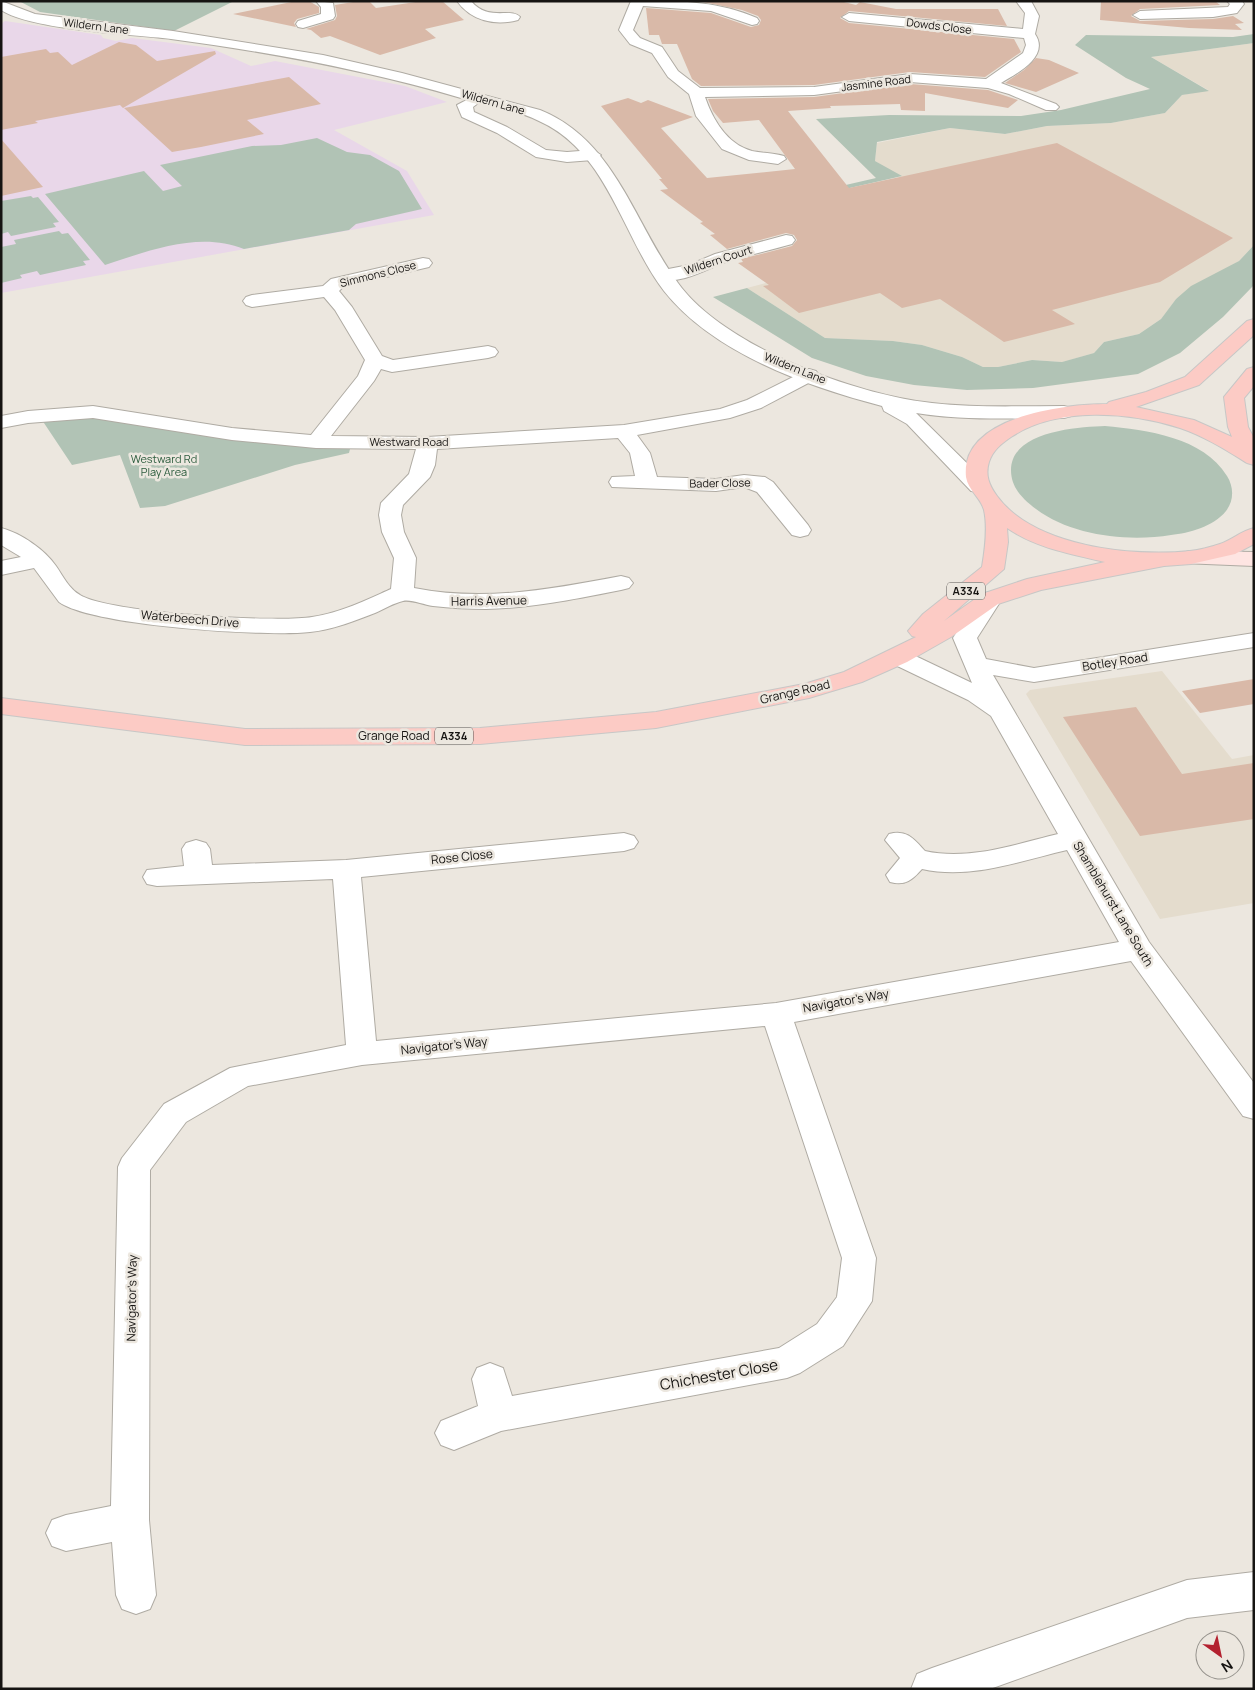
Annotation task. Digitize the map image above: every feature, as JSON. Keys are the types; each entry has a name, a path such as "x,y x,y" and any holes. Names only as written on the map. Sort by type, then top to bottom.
{"main road":[{"path":"1100,410 1153,396 1192,381 1254,325"},
{"path":"1254,374 1234,397 1238,427 1254,459"},
{"path":"1254,459 1224,439 1187,424 1144,414 1100,410 1064,412 1031,419 1004,431 985,446 976,465 979,486 995,509 1024,530 1064,546 1110,557 1159,560 1190,558 1254,559"},
{"name":"Grange Road","path":"898,657 931,619 993,569 997,542 995,509"},
{"path":"1190,558 1222,551 1254,535"},
{"name":"Grange Road","path":"1,706 246,737 480,736 666,718 809,691 853,677 898,657 943,632 990,599 1035,584 1098,570 1159,560"}],"street":[{"path":"303,24 328,16 328,6 323,1"},
{"path":"464,1 474,12 490,23 513,17"},
{"path":"989,84 1027,58 1033,46 1028,34 1034,18 1031,9 1023,1"},
{"path":"1140,15 1161,19 1213,13 1232,10 1237,4 1234,1"},
{"path":"752,21 733,10 695,5 638,2 626,30 635,41 657,50 673,74 696,92 704,116 728,146 748,160 778,159"},
{"name":"Wildern Lane","path":"1,4 13,12 34,18 172,35 353,65 416,80 552,120 574,134 593,154 671,288 702,320 751,350 809,375 873,397 928,409 1064,412"},
{"name":"Dowds Close","path":"844,17 983,32 1028,34"},
{"name":"Jasmine Road","path":"696,92 760,94 814,91 910,78 989,84 1014,91 1051,107"},
{"path":"478,98 465,105 468,114 502,130 542,154 567,157 593,154"},
{"name":"Wildern Court","path":"664,275 693,270 721,258 782,245"},
{"name":"Simmons Close","path":"375,360 343,307 329,291 337,283 423,263"},
{"path":"252,301 329,291"},
{"path":"316,442 367,377 375,360 392,366 488,352"},
{"name":"Westward Road","path":"1,422 28,417 93,412 232,434 316,442 427,443 624,431 733,412 754,404 809,375"},
{"name":"Wildern Lane","path":"873,397 914,420 979,486"},
{"path":"624,431 640,454 647,481"},
{"path":"402,593 405,558 393,532 390,515 392,503 419,477 424,465 427,443"},
{"name":"Bader Close","path":"620,482 647,481 716,485 744,481 757,482 765,487 800,530"},
{"name":"Waterbeech Drive","path":"1,534 40,560 62,591 73,602 93,608 160,618 266,626 308,626 339,620 402,593"},
{"path":"1,568 40,560"},
{"name":"Harris Avenue","path":"402,593 436,601 470,603 537,599 621,582"},
{"name":"Shamblehurst Lane South","path":"990,599 965,638 982,679 1138,949 1254,1107"},
{"name":"Botley Road","path":"977,664 1034,675 1254,640"},
{"name":"Shamblehurst Lane South","path":"898,657 977,695 1004,716"},
{"path":"905,858 931,864 978,861 1073,839"},
{"name":"Rose Close","path":"157,876 197,861 346,868 582,856 624,842"},
{"path":"346,868 362,1054"},
{"name":"Navigator's Way","path":"136,1596 130,1520 134,1167 175,1113 241,1076 362,1054 776,1014 1138,949"},
{"name":"Chichester Close","path":"454,1433 498,1415 787,1362 830,1335 854,1301 859,1258 776,1014"},
{"path":"490,1379 498,1415"},
{"path":"66,1533 130,1520"},
{"path":"932,1689 1187,1599 1254,1591"}],"shaded area":[{"path":"5,21 101,35 103,38 116,41 132,38 211,48 251,66 275,61 405,86 447,102 334,130 407,171 434,215 1,293 1,24"},
{"path":"1254,43 1254,245 1239,261 1176,299 1161,319 1139,334 1104,342 1094,353 1063,362 1032,360 998,367 983,367 962,357 922,345 893,341 825,338 747,288 899,247 841,190 901,177 875,161 877,143 950,128 1005,134 1047,126 1111,123 1165,113 1182,95 1208,90 1151,57"},
{"path":"1162,671 1232,759 1254,755 1254,903 1160,919 1026,694 1030,690"}],"green space":[{"path":"19,1 234,1 174,31 40,12"},
{"path":"1254,34 1254,43 1151,57 1209,91 1182,95 1165,113 1111,123 1047,126 1005,134 950,128 877,142 875,161 902,176 841,190 837,187 876,178 816,119 889,115 1021,116 1061,110 1150,89 1126,78 1075,45 1086,35 1233,37"},
{"path":"317,138 347,152 370,155 399,171 422,209 356,224 349,230 244,249 227,244 192,242 156,249 105,265 45,194 144,171 163,191 182,186 160,165 252,146 281,145"},
{"path":"31,196 33,198 38,197 59,222 53,223 56,227 11,236 8,232 1,234 1,201"},
{"path":"59,231 62,234 68,233 90,260 83,261 86,265 40,275 37,271 20,275 22,278 1,283 1,247 16,244 14,240"},
{"path":"1254,245 1254,285 1223,317 1180,353 1138,374 1033,388 967,390 914,385 866,376 812,358 713,297 747,288 825,338 893,341 922,345 962,357 983,367 998,367 1032,360 1062,362 1094,353 1104,342 1139,334 1161,319 1176,299 1191,286 1239,261"},
{"name":"Westward Rd Play Area","path":"99,418 286,445 350,449 349,453 295,465 165,506 140,508 120,455 72,465 42,420"},
{"path":"1105,426 1156,433 1189,444 1204,452 1217,463 1229,480 1232,498 1229,507 1221,517 1200,528 1185,533 1137,538 1101,535 1066,525 1050,518 1022,497 1015,487 1011,470 1014,457 1022,447 1034,439 1063,430"}],"building":[{"path":"296,1 309,1 319,7 319,13 297,19 294,23 296,27 233,14"},
{"path":"369,1 376,8 422,1 442,1 464,20 425,29 436,38 380,55 330,36 321,38 311,30 306,29 335,20 337,16 335,5"},
{"path":"698,1 840,1 856,5 860,2 896,9 998,9 1007,26 849,11 840,18 849,23 1014,39 1021,52 985,77 910,72 814,85 701,86 692,79 677,44 662,44 659,35 649,35 646,8 711,13 751,27 759,25 761,20 758,16 742,10"},
{"path":"1101,1 1215,1 1220,5 1140,9 1131,16 1140,21 1213,19 1233,16 1244,23 1235,24 1242,30 1189,28 1100,20"},
{"path":"119,42 136,45 157,61 215,51 216,54 123,108 120,105 35,121 38,123 1,130 1,57 46,49 50,53 58,52 72,65"},
{"path":"1036,58 1049,60 1079,73 1036,92 1005,83 1024,70"},
{"path":"289,77 321,104 247,120 264,134 201,147 172,152 124,108"},
{"path":"910,84 988,90 1018,100 1008,108 925,93 925,111 901,110 900,104 830,106 831,108 788,111 849,188 1057,143 1233,238 1160,282 1052,310 1075,324 1004,342 940,299 902,308 880,293 799,313 763,286 769,285 738,263 743,262 741,259 792,246 797,240 794,235 786,233 727,249 710,235 715,234 700,223 703,222 660,190 668,189 659,179 662,179 601,106 628,98 641,103 648,100 693,117 661,128 707,178 795,169 759,120 723,123 713,111 708,99 814,97"},
{"path":"1,139 43,187 1,196"},
{"path":"1254,679 1254,704 1200,713 1182,691"},
{"path":"1136,707 1182,774 1254,763 1254,819 1140,836 1063,717"}]}
